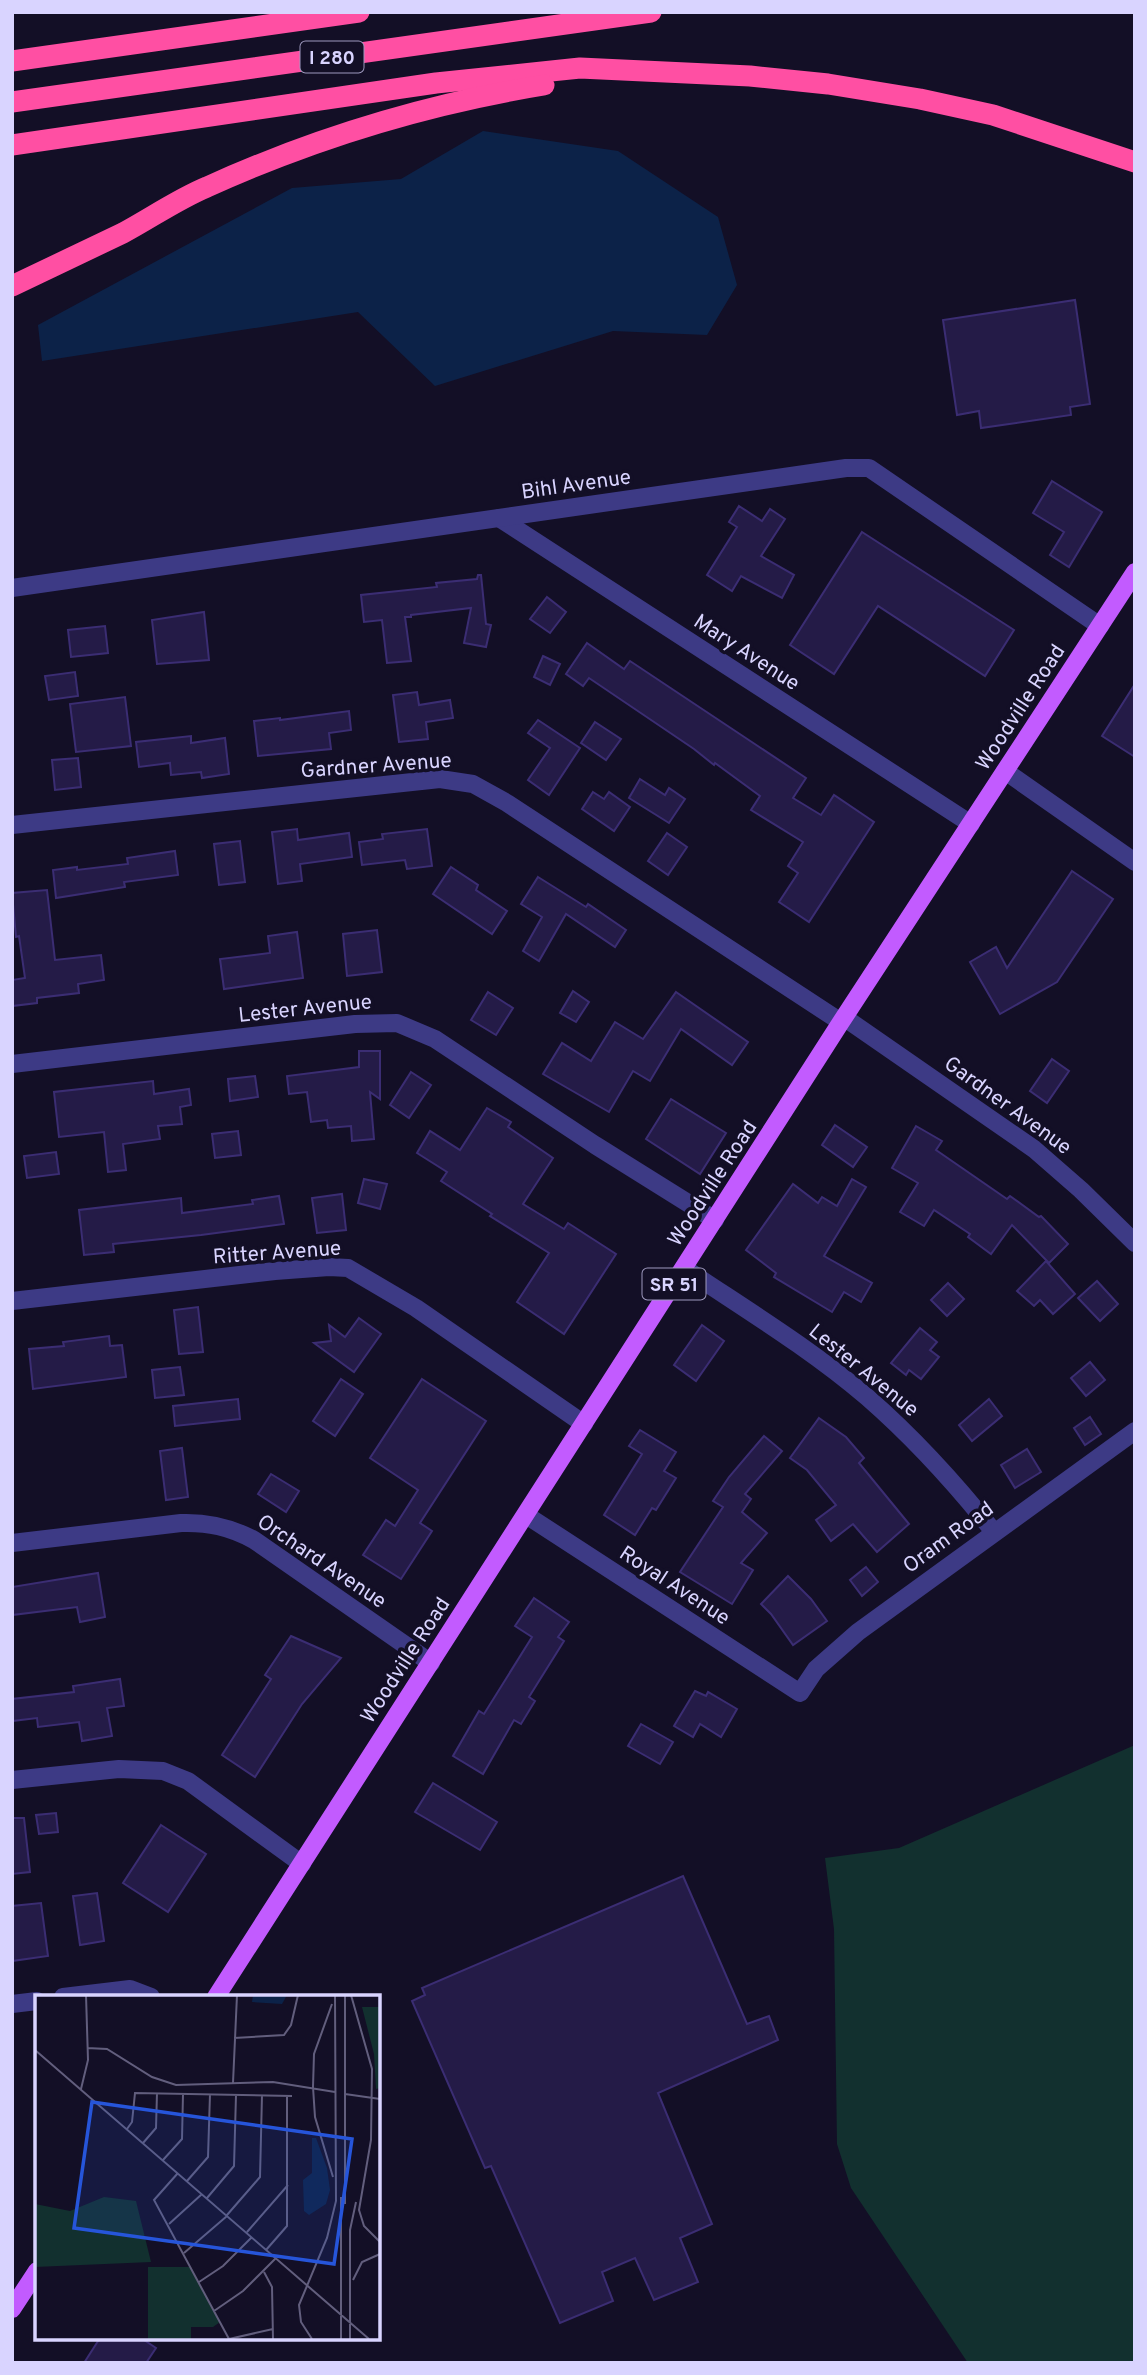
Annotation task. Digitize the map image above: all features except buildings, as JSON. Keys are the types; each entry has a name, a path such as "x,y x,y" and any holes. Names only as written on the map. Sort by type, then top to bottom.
{"highway":[{"name":"I 280","path":"12,61 359,12"},
{"name":"I 280","path":"12,102 651,12"},
{"path":"12,145 462,80 580,68 750,76 920,99 993,115 1135,162"},
{"path":"12,286 123,232 204,188 287,153 355,129 493,93 561,82 677,74"}],"main road":[{"name":"Woodville Road","path":"217,1995 843,1020 1135,572"},
{"path":"12,2309 35,2274"}],"street":[{"name":"Bihl Avenue","path":"12,588 846,468 869,468 1100,625"},
{"name":"Mary Avenue","path":"499,517 971,824"},
{"path":"1005,771 1135,862"},
{"name":"Gardner Avenue","path":"12,825 391,783 456,780 473,784 507,803 843,1020 1034,1149 1082,1189 1135,1243"},
{"name":"Lester Avenue","path":"12,1064 355,1024 397,1023 422,1033 461,1055 595,1145 715,1220"},
{"name":"Ritter Avenue","path":"12,1301 275,1271 348,1268 416,1308 584,1424"},
{"name":"Lester Avenue","path":"684,1268 866,1396 936,1462 994,1532"},
{"name":"Oram Road","path":"800,1693 816,1669 858,1632 1135,1431"},
{"name":"Royal Avenue","path":"526,1515 800,1693"},
{"name":"Orchard Avenue","path":"12,1543 181,1523 199,1522 228,1528 260,1544 430,1663"},
{"path":"12,1780 118,1769 163,1771 188,1782 302,1864"},
{"path":"80,1995 130,1989 146,1995"},
{"path":"12,2004 35,2001"}],"green space":[{"path":"1135,1745 1135,2363 968,2363 851,2188 837,2144 834,1929 825,1858 899,1848"}],"water":[{"path":"483,131 618,151 718,217 737,285 707,335 613,331 435,386 358,312 42,361 38,325 292,188 401,179"}]}
